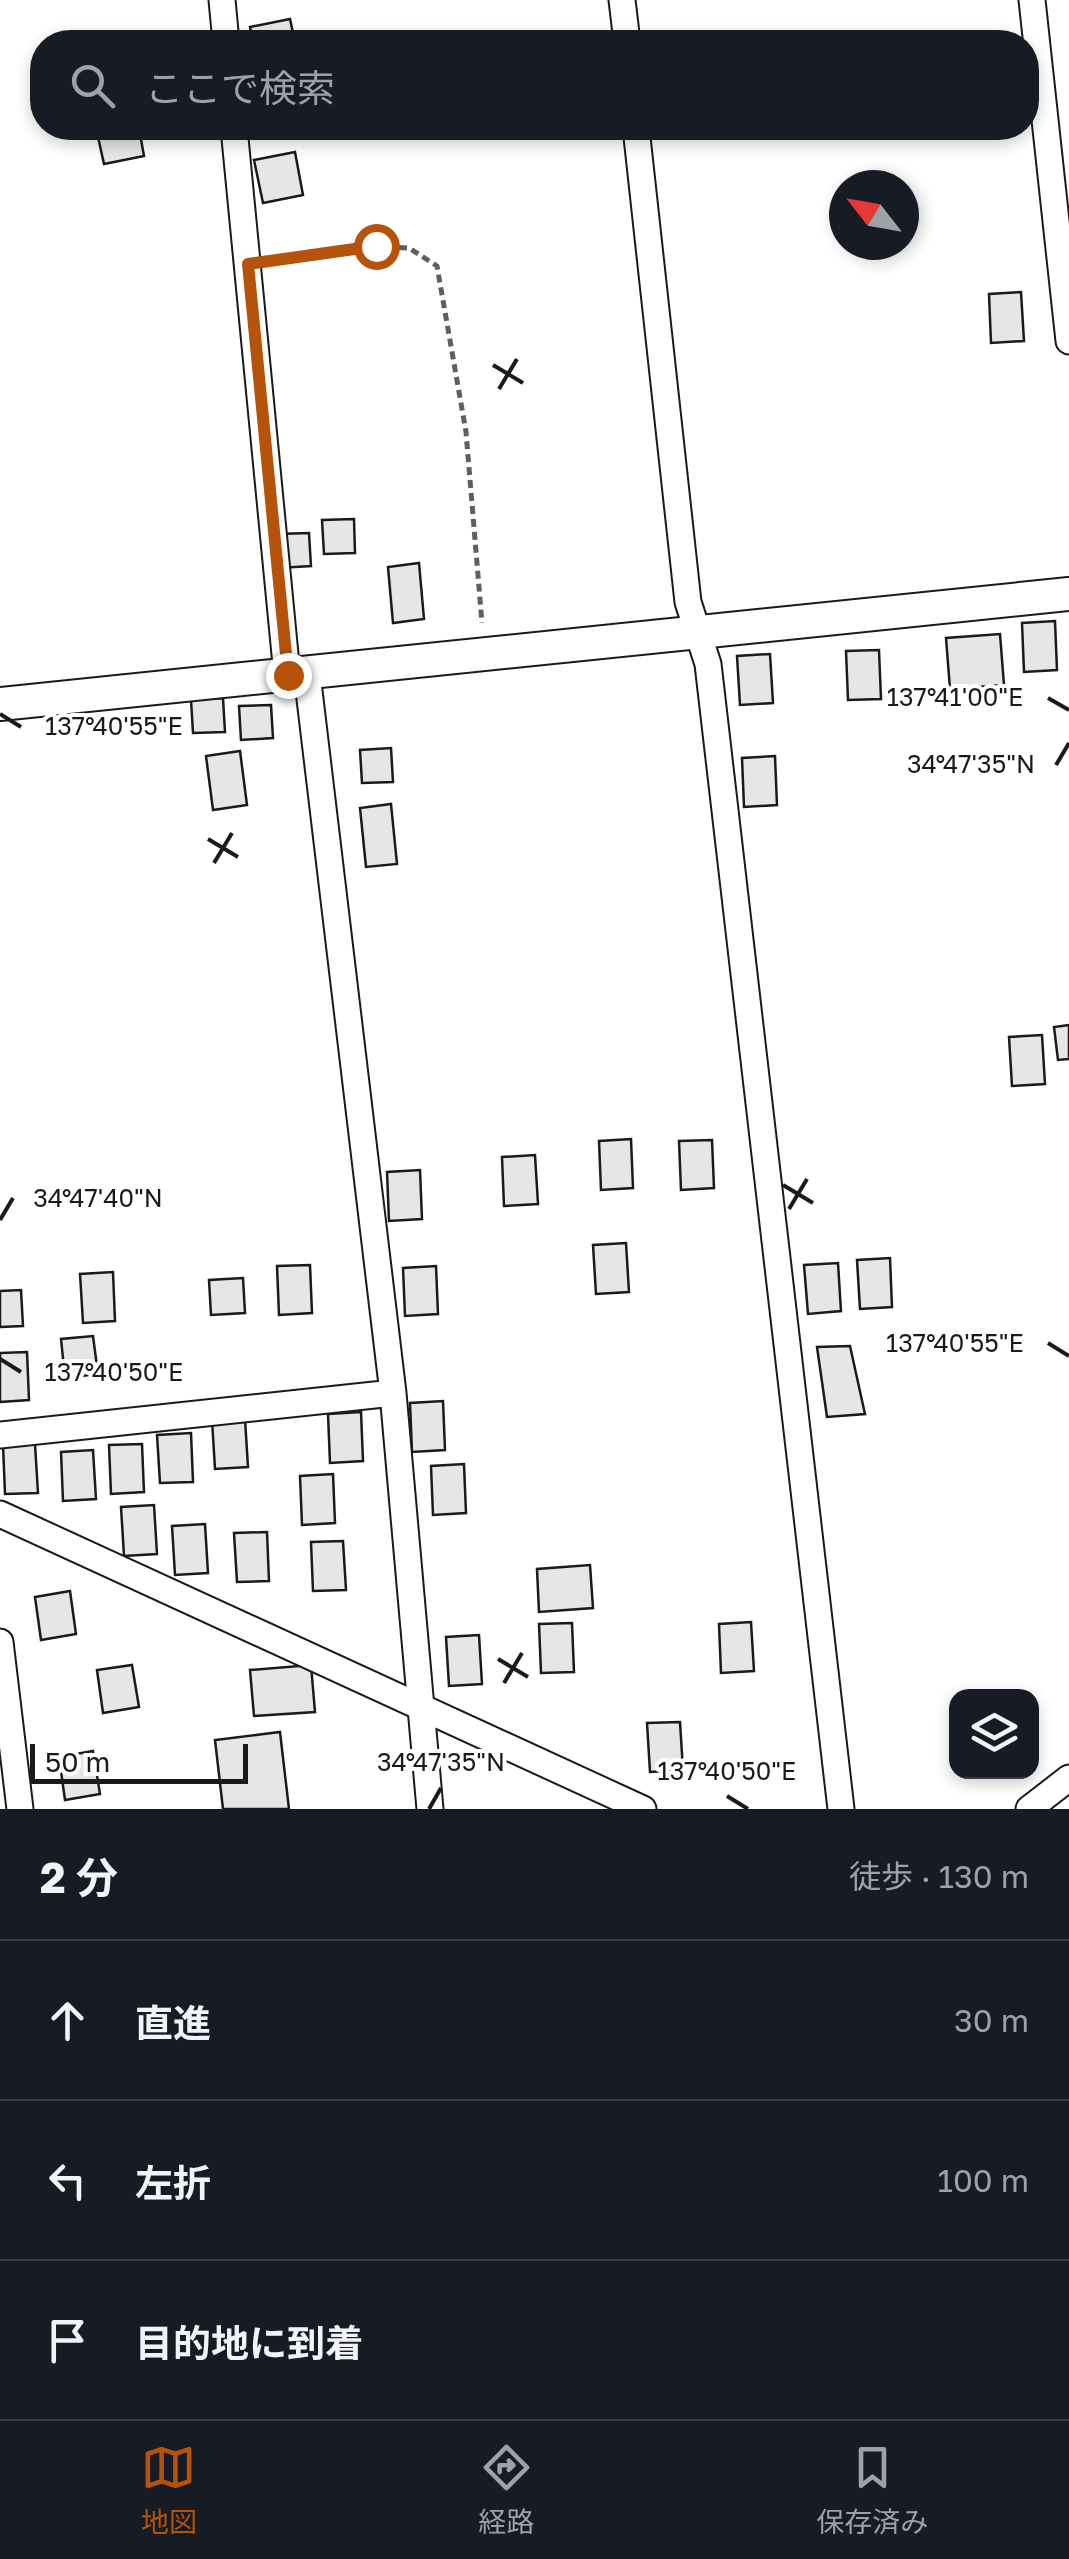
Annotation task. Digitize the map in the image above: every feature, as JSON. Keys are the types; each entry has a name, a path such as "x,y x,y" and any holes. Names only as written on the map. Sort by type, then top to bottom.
{"street":[{"path":"222,0 225,30"},
{"path":"622,0 626,30"},
{"path":"1032,0 1035,30"},
{"path":"1039,65 1069,342"},
{"path":"235,140 297,675 393,1393 430,1809"},
{"path":"637,140 688,602 701,633 841,1809"},
{"path":"0,704 1069,594"},
{"path":"0,1435 393,1393"},
{"path":"0,1514 206,1605 643,1809"},
{"path":"0,1642 20,1809"},
{"path":"1029,1809 1069,1778"}],"path":[{"path":"248,264 376,246 410,248 436,266 466,432 485,656"}],"building":[{"path":"290,19 292,30 251,30 250,27"},
{"path":"99,140 141,140 144,156 104,164"},
{"path":"295,152 303,195 263,203 254,160"},
{"path":"1021,292 1024,341 991,343 989,294"},
{"path":"354,519 355,553 324,554 322,520"},
{"path":"309,533 311,566 279,568 277,534"},
{"path":"419,563 424,619 393,623 388,567"},
{"path":"1055,621 1057,670 1024,672 1022,623"},
{"path":"1000,634 1004,685 950,689 946,638"},
{"path":"879,650 881,699 848,700 846,651"},
{"path":"770,654 773,703 740,705 737,656"},
{"path":"223,698 225,732 193,733 191,700"},
{"path":"271,705 273,738 241,740 239,706"},
{"path":"391,748 393,782 362,783 360,750"},
{"path":"240,751 247,805 213,810 206,756"},
{"path":"775,756 777,805 744,807 742,758"},
{"path":"391,804 397,864 366,867 360,808"},
{"path":"1069,1025 1069,1059 1058,1060 1054,1027"},
{"path":"1042,1035 1045,1084 1012,1086 1009,1037"},
{"path":"631,1139 633,1188 601,1190 599,1141"},
{"path":"712,1140 714,1188 681,1190 679,1141"},
{"path":"535,1155 538,1204 504,1206 502,1157"},
{"path":"420,1170 422,1219 389,1221 387,1172"},
{"path":"626,1243 629,1292 596,1294 593,1245"},
{"path":"890,1258 892,1307 860,1309 857,1260"},
{"path":"838,1263 841,1311 808,1314 804,1265"},
{"path":"310,1265 312,1313 279,1315 277,1266"},
{"path":"436,1266 438,1314 405,1316 403,1268"},
{"path":"113,1272 115,1321 83,1323 80,1274"},
{"path":"243,1278 245,1313 211,1315 209,1280"},
{"path":"21,1290 23,1326 0,1327 0,1291"},
{"path":"93,1336 98,1374 65,1378 61,1339"},
{"path":"850,1346 865,1414 827,1417 817,1347"},
{"path":"27,1352 29,1400 0,1402 0,1353"},
{"path":"443,1401 445,1450 412,1452 410,1403"},
{"path":"361,1412 363,1461 330,1463 328,1414"},
{"path":"245,1419 248,1467 215,1469 212,1420"},
{"path":"191,1433 193,1482 160,1483 157,1435"},
{"path":"35,1444 38,1493 5,1494 3,1445"},
{"path":"142,1444 144,1492 111,1494 109,1445"},
{"path":"93,1450 96,1499 63,1501 61,1452"},
{"path":"464,1464 466,1513 433,1515 431,1466"},
{"path":"333,1474 335,1523 302,1525 300,1476"},
{"path":"154,1505 157,1554 124,1556 121,1507"},
{"path":"205,1524 208,1573 175,1575 172,1526"},
{"path":"267,1532 269,1581 237,1582 234,1533"},
{"path":"343,1541 346,1590 313,1591 311,1542"},
{"path":"590,1565 593,1608 539,1612 537,1569"},
{"path":"70,1591 76,1634 41,1640 35,1597"},
{"path":"751,1622 754,1671 721,1673 719,1624"},
{"path":"572,1623 574,1672 541,1673 539,1624"},
{"path":"479,1635 482,1684 449,1686 446,1637"},
{"path":"132,1665 139,1707 103,1713 97,1670"},
{"path":"311,1665 315,1712 254,1716 250,1670"},
{"path":"680,1722 683,1770 650,1772 647,1723"},
{"path":"280,1732 289,1809 223,1809 215,1740"},
{"path":"93,1751 100,1794 65,1800 59,1757"}],"route":[{"path":"288,675 248,264 376,246"}]}
